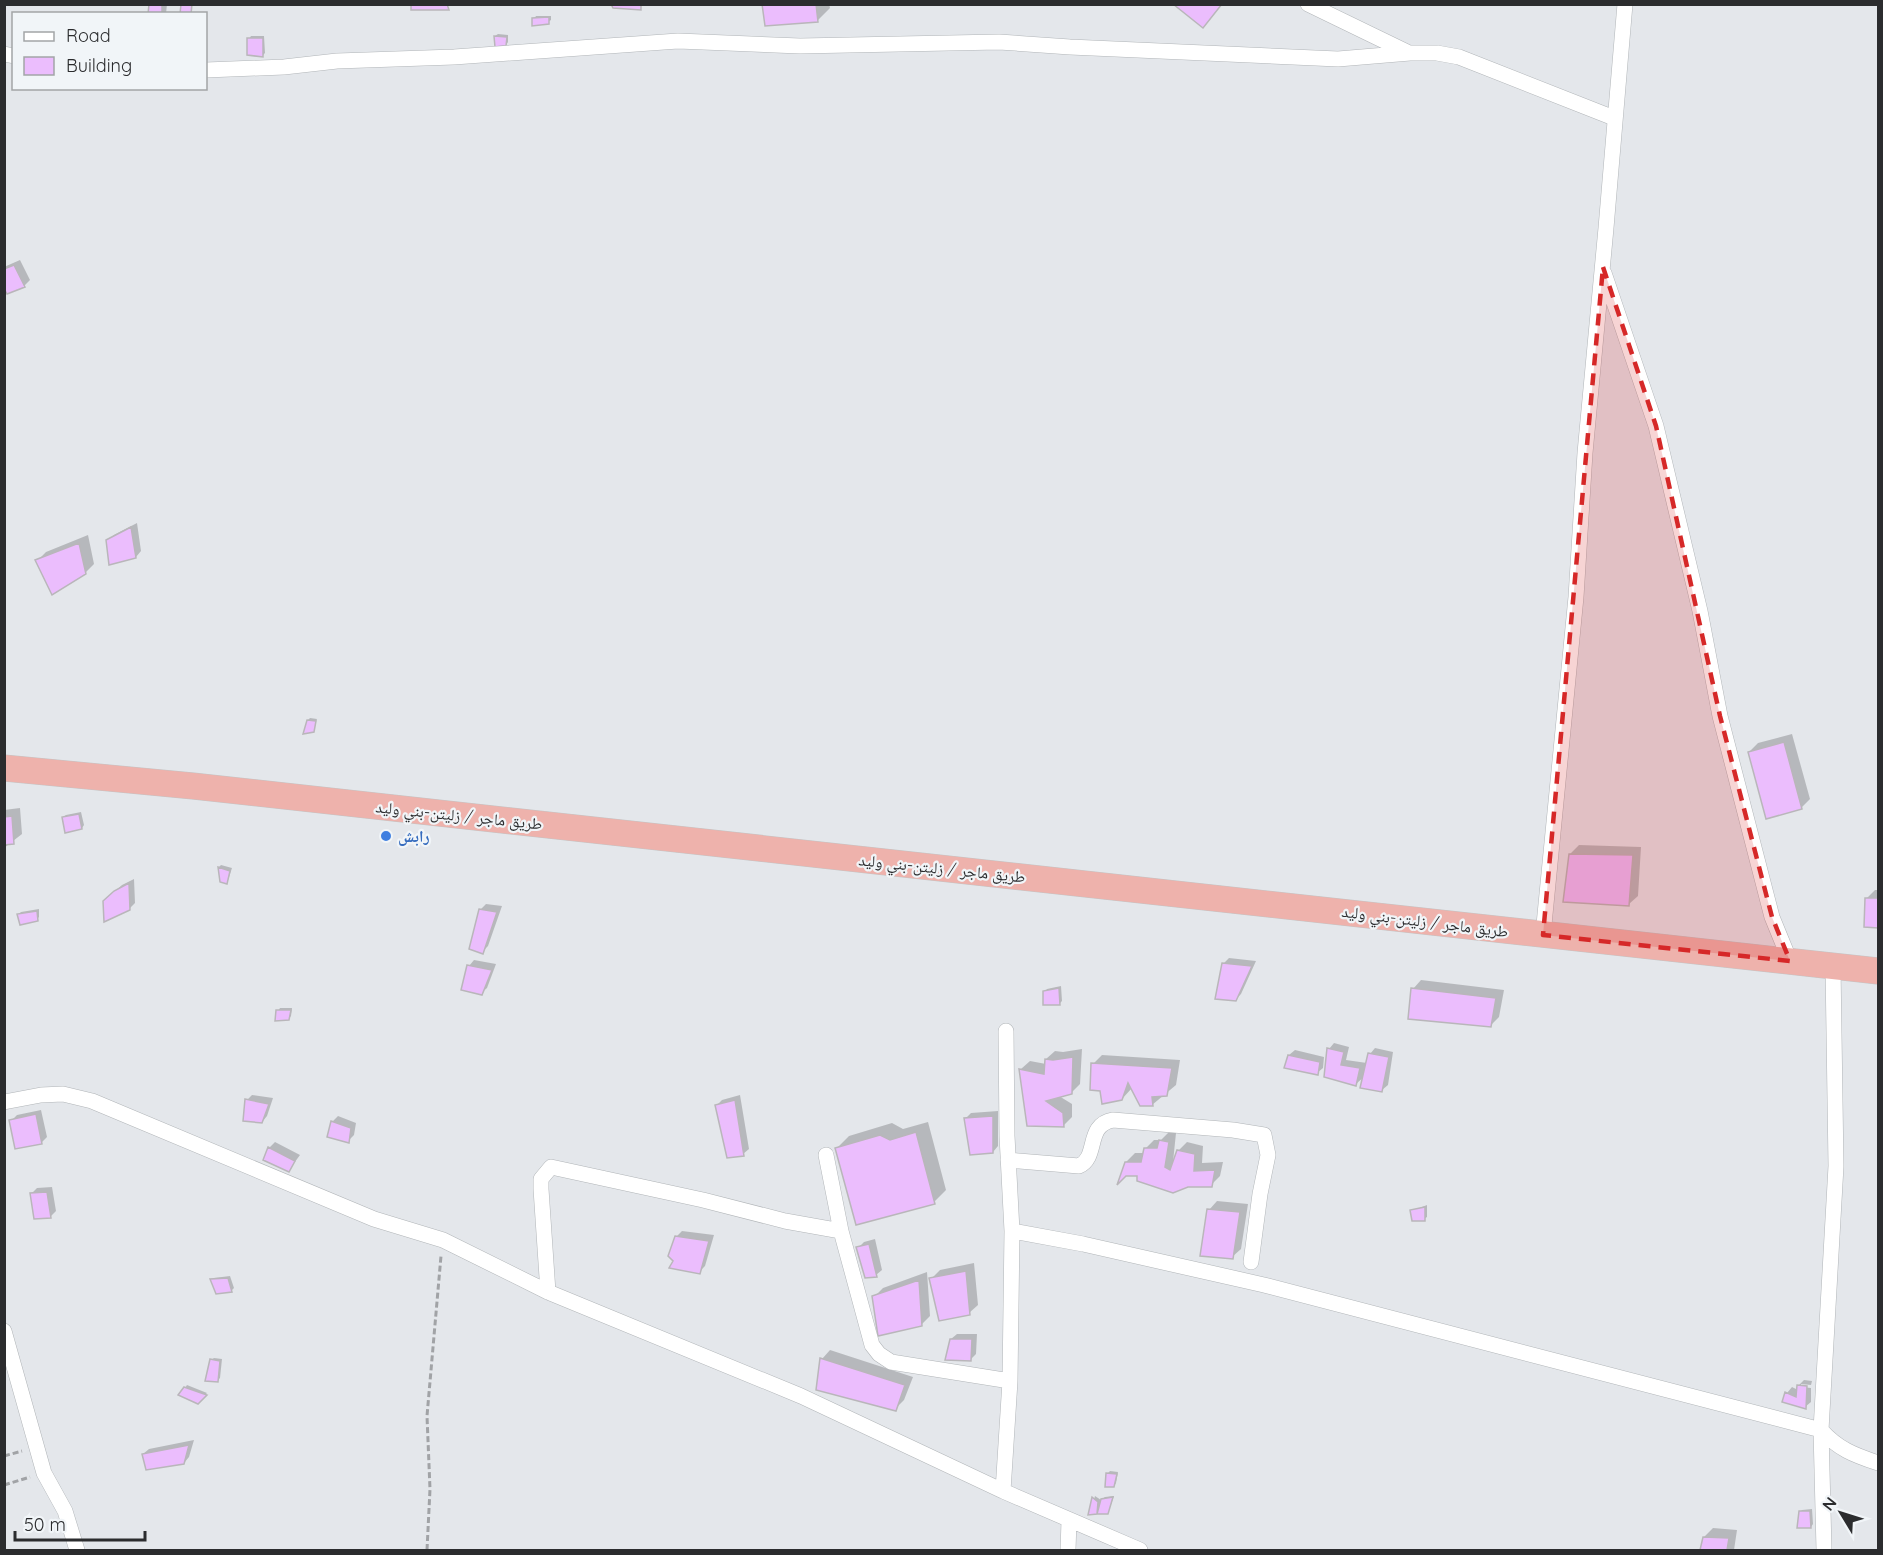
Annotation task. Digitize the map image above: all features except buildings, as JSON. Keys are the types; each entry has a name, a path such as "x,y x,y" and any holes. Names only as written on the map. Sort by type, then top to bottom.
{"highway":[{"name":"طريق ماجر / زليتن-بني وليد","path":"4,768 192,786 1091,883 1878,971"}],"street":[{"path":"1308,4 1410,53"},
{"path":"1544,935 1576,597 1585,453 1625,4"},
{"path":"207,70 284,68 337,61 454,57 678,41 800,46 999,42 1082,48 1338,59 1437,53 1459,57 1614,118"},
{"path":"1603,267 1656,426 1700,611 1720,717 1772,917 1790,961"},
{"path":"1826,1550 1821,1430 1836,1166 1833,966"},
{"path":"1003,1491 1010,1381 1012,1231 1008,1160 1006,1031"},
{"path":"4,1102 41,1095 63,1094 92,1101 374,1219 443,1240 548,1293 801,1396 1003,1491 1140,1551"},
{"path":"1008,1160 1079,1166 1088,1159 1100,1126 1105,1121 1113,1120 1233,1130 1264,1135 1268,1155 1251,1262"},
{"path":"826,1155 841,1231 872,1345 879,1354 891,1362 1010,1381"},
{"path":"548,1293 541,1189 542,1179 551,1167 681,1195 785,1221 841,1231"},
{"path":"1012,1231 1083,1244 1264,1285 1821,1430 1833,1444 1878,1463"},
{"path":"4,1331 44,1473 66,1511 77,1551"},
{"path":"1068,1551 1069,1521"}],"path":[{"path":"427,1551 430,1489 427,1416 443,1240"},
{"path":"4,1485 44,1473"}],"highlighted area":[{"path":"1603,267 1656,426 1720,716 1772,917 1790,961 1543,935"}],"place":[{"name":"رابش","path":"386,836"}]}
